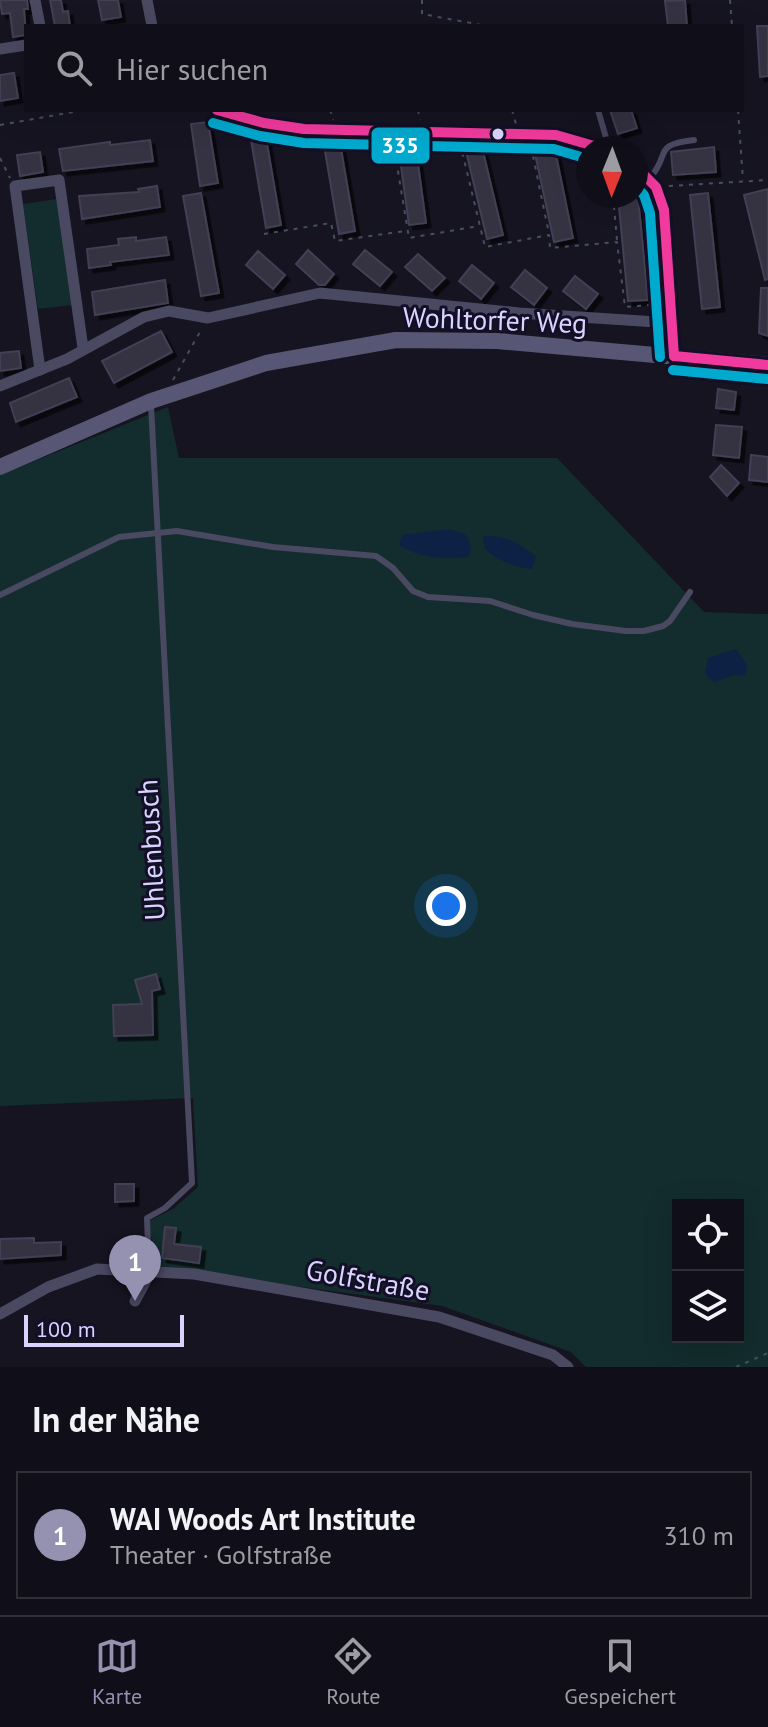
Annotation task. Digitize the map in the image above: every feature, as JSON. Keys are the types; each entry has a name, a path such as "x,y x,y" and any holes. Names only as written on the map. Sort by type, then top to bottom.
{"main road":[{"name":"Wohltorfer Weg","path":"0,467 151,401 266,363 396,340 497,341 768,365"}],"street":[{"path":"35,0 40,24"},
{"path":"147,0 152,24"},
{"path":"0,49 24,45"},
{"path":"221,112 236,120 304,129 524,133 556,135 576,141"},
{"path":"648,179 664,210 674,356"},
{"path":"40,370 15,186 59,180 83,348"},
{"path":"0,386 40,370 144,317 169,311 208,318 320,293 519,313 672,323"},
{"name":"Golfstraße","path":"0,1314 48,1287 97,1269 194,1274 439,1317 553,1355 568,1367"},
{"path":"135,1301 150,1273"}],"lane":[{"path":"599,112 606,136"},
{"path":"304,129 307,146"},
{"path":"384,148 387,132"},
{"path":"451,146 453,133"},
{"path":"522,147 524,133"},
{"path":"652,183 664,149 672,143 694,140"},
{"name":"Uhlenbusch","path":"150,1273 147,1218 165,1208 192,1183 151,401"},
{"path":"0,595 119,537 177,531 273,547 376,556 393,568 413,591 428,597 490,601 559,621 626,631 644,631 663,626 690,592"}],"path":[{"path":"422,0 422,14 476,24"},
{"path":"730,0 732,24"},
{"path":"0,125 73,112"},
{"path":"513,112 524,133 550,248 617,242"},
{"path":"738,112 743,180"},
{"path":"387,132 409,238 480,226"},
{"path":"453,133 485,247 549,235"},
{"path":"0,158 15,186"},
{"path":"652,183 768,180"},
{"path":"614,208 625,307 670,304"},
{"path":"264,234 331,223 335,241 406,231"},
{"path":"172,382 208,318"},
{"path":"736,1367 768,1353"}],"green space":[{"path":"57,199 72,305 38,309 23,204"},
{"path":"168,407 179,458 557,458 704,612 768,614 768,1367 586,1367 571,1352 442,1306 155,1267 149,1221 173,1209 198,1187 193,1098 0,1106 0,475"}],"water":[{"path":"450,529 466,535 471,545 469,556 432,557 399,545 402,535"},
{"path":"483,536 505,539 529,551 536,556 532,569 495,557 485,549"},
{"path":"736,649 747,665 746,675 714,682 705,674 708,658"}],"building":[{"path":"0,0 27,0 24,35 13,37 10,13 2,14"},
{"path":"50,0 61,0 63,12 68,11 70,24 55,24"},
{"path":"98,0 118,0 121,17 102,20"},
{"path":"685,0 687,24 668,24 665,1"},
{"path":"757,26 768,26 768,76 760,77"},
{"path":"14,73 18,98 0,101 0,75"},
{"path":"611,112 632,112 637,128 618,134"},
{"path":"208,122 218,183 200,186 191,124"},
{"path":"266,138 281,225 266,228 251,140"},
{"path":"150,140 153,161 63,171 59,149"},
{"path":"340,143 355,231 339,234 324,145"},
{"path":"481,143 503,235 487,239 465,147"},
{"path":"554,145 573,238 554,242 534,149"},
{"path":"714,147 716,172 673,175 671,152"},
{"path":"416,149 426,223 409,225 399,151"},
{"path":"40,152 43,172 20,176 17,155"},
{"path":"157,186 160,207 82,219 79,196 139,192 138,189"},
{"path":"768,189 768,279 765,280 744,195"},
{"path":"201,193 219,293 201,296 183,196"},
{"path":"708,193 720,307 702,309 690,195"},
{"path":"619,208 639,208 648,300 628,301"},
{"path":"136,237 136,241 166,237 169,255 110,262 111,265 89,268 87,249 119,245 118,239"},
{"path":"308,250 334,274 325,285 319,285 296,264"},
{"path":"365,250 392,272 380,286 353,264"},
{"path":"258,251 285,275 273,289 246,265"},
{"path":"418,254 445,278 432,291 405,267"},
{"path":"472,265 494,283 481,299 459,281"},
{"path":"525,270 547,288 534,305 511,287"},
{"path":"575,276 598,294 586,309 563,291"},
{"path":"165,280 168,303 95,315 92,292"},
{"path":"761,288 768,288 768,336 759,333"},
{"path":"161,331 172,352 114,383 102,361"},
{"path":"19,351 21,368 0,371 0,353"},
{"path":"69,378 77,397 16,422 10,403"},
{"path":"718,389 736,392 734,410 716,408"},
{"path":"716,425 742,427 739,458 713,455"},
{"path":"751,455 768,457 768,482 749,480"},
{"path":"721,465 739,483 727,496 710,477"},
{"path":"156,974 160,989 152,991 153,1035 114,1036 113,1005 142,1004 135,980"},
{"path":"115,1184 134,1184 134,1201 115,1202"},
{"path":"165,1227 176,1228 174,1244 201,1247 199,1263 162,1258"},
{"path":"34,1238 34,1243 61,1242 61,1255 0,1259 0,1239"}],"transit line":[{"path":"224,112 264,123 304,129 556,135 576,141"},
{"name":"335","path":"213,123 260,136 304,143 554,149 576,155"},
{"path":"648,179 656,187 664,210 674,356"},
{"name":"335","path":"648,207 660,357"},
{"path":"674,356 768,365"},
{"name":"335","path":"673,370 767,379"}],"place":[{"name":"WAI Woods Art Institute","path":"135,1301"}]}
